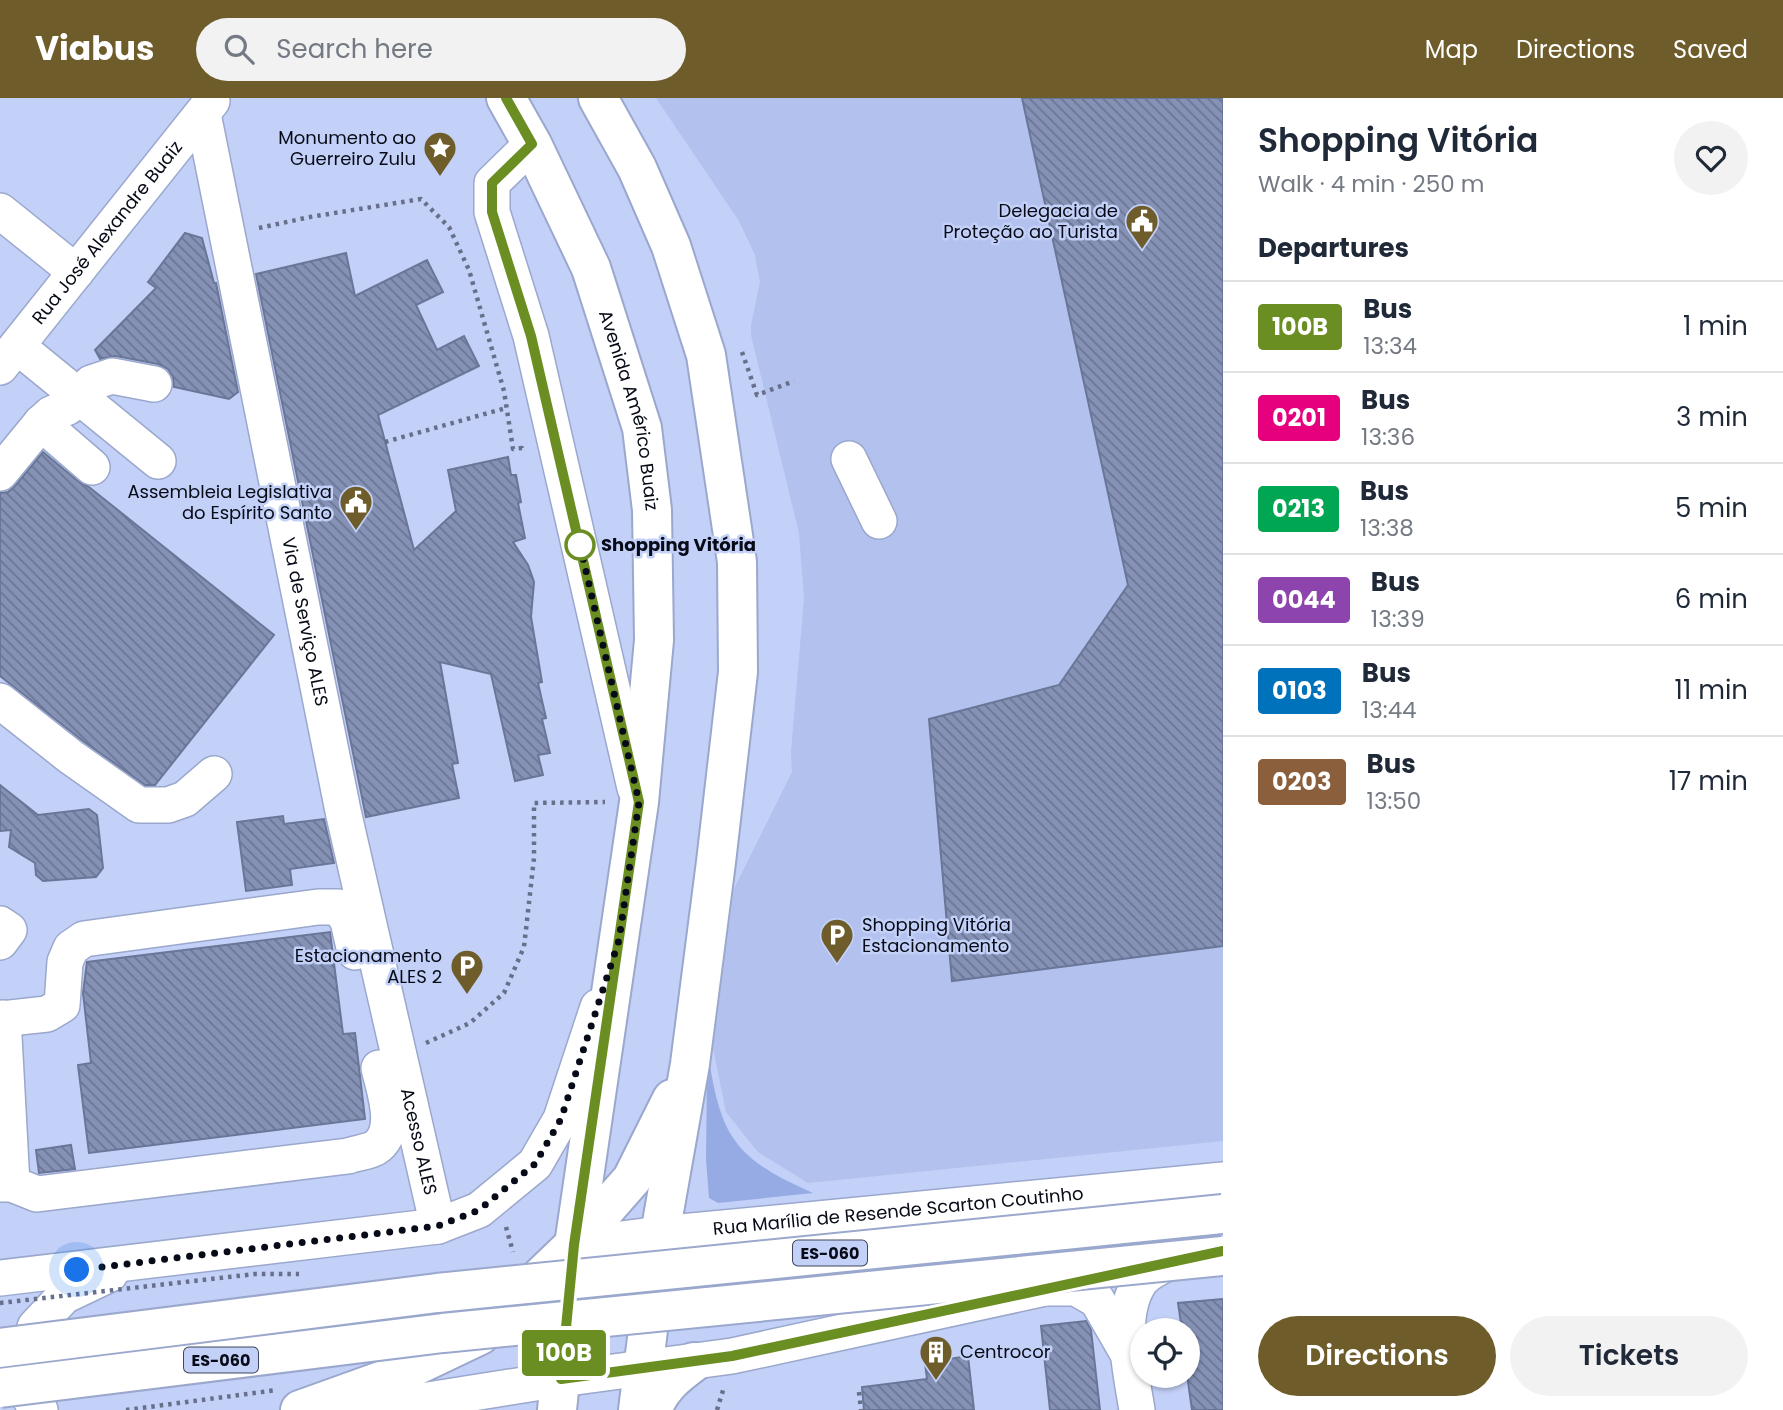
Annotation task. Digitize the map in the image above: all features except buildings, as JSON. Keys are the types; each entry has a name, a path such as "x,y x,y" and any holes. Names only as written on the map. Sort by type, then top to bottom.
{"main road":[{"name":"Avenida Américo Buaiz","path":"506,98 532,144 591,268 642,428 652,510 654,640 639,802 574,1245 559,1395"},
{"path":"598,98 637,167 671,246 706,355 737,562 738,672 690,1064 660,1234 638,1410"},
{"path":"300,1410 392,1377 480,1335 574,1245 632,1179 690,1064"},
{"name":"ES-060","path":"0,1348 438,1293 1223,1214"},
{"name":"ES-060","path":"24,1399 443,1333 1223,1256"},
{"path":"652,1410 657,1396 671,1379 694,1362"}],"street":[{"name":"Via de Serviço ALES","path":"208,106 218,189 238,293 338,786 400,1055"},
{"name":"Rua José Alexandre Buaiz","path":"9,357 208,106"},
{"path":"532,144 492,183 492,212 531,336 639,802"},
{"path":"0,211 76,272"},
{"path":"9,357 80,395 158,461"},
{"path":"0,473 41,423 51,414 68,407 91,383 112,376 154,384"},
{"path":"41,423 92,467"},
{"path":"849,458 879,521"},
{"path":"0,701 139,806 168,805 185,799 214,774"},
{"path":"318,907 339,907 348,920 388,1112 387,1133 376,1147 348,1156 37,1194 6,1184 2,1019 47,1014 62,1005 65,962 71,948 83,939 318,907"},
{"path":"0,924 9,930 0,942"},
{"path":"0,1278 438,1226 479,1210 535,1164 561,1119 619,940"},
{"name":"Acesso ALES","path":"400,1055 438,1226"},
{"name":"Rua Marília de Resende Scarton Coutinho","path":"574,1245 660,1234 1223,1180"},
{"path":"371,1410 559,1395 644,1368 694,1362 798,1342 1223,1251"},
{"path":"1137,1410 1127,1352 1131,1302 1141,1279 1171,1261"},
{"path":"24,1399 24,1368 34,1327 64,1296 129,1264"},
{"path":"1046,1287 1076,1287 1097,1300 1127,1352"},
{"path":"0,1340 24,1399"}],"path":[{"path":"227,235 310,217 421,198 449,227 469,270 504,391 513,449 522,448 524,458"},
{"path":"757,395 794,381"},
{"path":"385,442 506,408"},
{"path":"400,1055 470,1023 504,993 523,947 534,858 534,803 639,802"},
{"path":"859,1392 860,1410"}],"shaded area":[{"path":"656,98 1223,98 1223,1141 808,1183 758,1152 726,1112 713,1048 734,889 792,772 791,752 804,598 799,533 751,335 760,282 755,255 739,221"},
{"path":"710,1065 721,1113 739,1146 769,1170 813,1193 718,1203 709,1198 706,1159 707,1074"}],"bus line":[{"name":"100B","path":"506,98 532,144 492,183 492,212 531,336 639,802 574,1245 561,1379 732,1356 1223,1251"}],"place":[{"name":"Monumento ao Guerreiro Zulu","path":"440,178"},
{"name":"Delegacia de Proteção ao Turista","path":"1142,251"},
{"name":"Assembleia Legislativa do Espírito Santo","path":"356,532"},
{"name":"Shopping Vitória","path":"580,545"},
{"name":"Shopping Vitória Estacionamento","path":"837,965"},
{"name":"Estacionamento ALES 2","path":"467,996"},
{"name":"Centrocor","path":"936,1382"}],"route":[{"path":"77,1270 438,1226 479,1210 535,1164 561,1119 619,940 639,802 580,545"}]}
